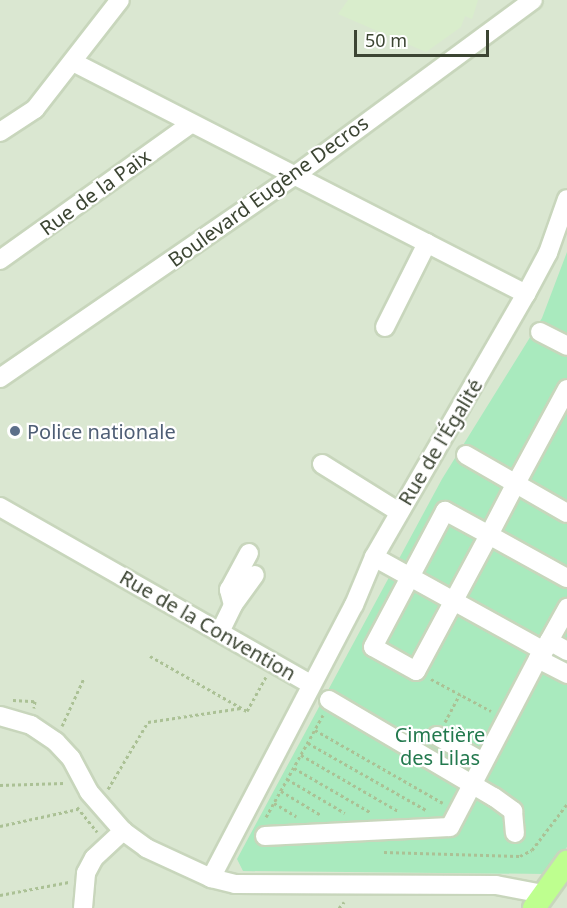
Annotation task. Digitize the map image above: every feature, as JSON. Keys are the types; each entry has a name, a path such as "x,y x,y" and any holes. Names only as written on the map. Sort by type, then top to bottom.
{"main road":[{"path":"538,901 567,862"}],"street":[{"path":"0,132 35,109 120,0"},
{"name":"Boulevard Eugène Decros","path":"0,378 293,177 533,0"},
{"path":"73,62 189,124 526,294"},
{"name":"Rue de la Paix","path":"0,260 189,124"},
{"name":"Rue de l'Égalité","path":"310,684 354,605 374,557 548,253 567,199"},
{"path":"384,327 427,243"},
{"path":"540,332 567,346"},
{"path":"567,388 489,535 416,670 373,647 445,511 489,535 567,578"},
{"path":"466,455 567,513"},
{"path":"322,464 399,512"},
{"name":"Rue de la Convention","path":"0,507 310,684 211,878"},
{"path":"233,604 229,590 249,554"},
{"path":"374,557 544,650 567,674"},
{"path":"220,632 233,604 255,575"},
{"path":"263,831 350,832 374,822 426,828 454,818 567,608"},
{"path":"544,650 567,651"},
{"path":"330,700 472,782 513,811 515,833"},
{"path":"0,716 31,725 56,742 71,758 89,792 123,831 146,848 211,878 235,884 495,885 538,901"},
{"path":"438,736 483,762"},
{"path":"83,908 86,873 94,858 123,831"}],"path":[{"path":"150,656 247,711 274,663"},
{"path":"416,670 506,719"},
{"path":"56,742 84,678"},
{"path":"438,736 460,694"},
{"path":"263,831 287,779 330,700"},
{"path":"105,796 148,722 241,708"},
{"path":"315,730 454,818"},
{"path":"308,742 454,818"},
{"path":"301,755 426,828"},
{"path":"294,768 374,822"},
{"path":"287,779 374,822"},
{"path":"0,785 64,783"},
{"path":"281,791 350,832"},
{"path":"75,800 78,809 99,834 92,842"},
{"path":"384,852 520,856 532,850 567,804"},
{"path":"0,826 78,809"},
{"path":"0,895 69,882"},
{"path":"339,908 344,901"}],"shaded area":[{"path":"0,0 567,0 567,908 0,908"},
{"path":"348,0 478,0 472,19 465,16 461,27 426,52 338,14"}],"green space":[{"name":"Cimetière des Lilas","path":"567,252 567,847 546,874 243,871 237,859 442,479 542,318"}],"place":[{"name":"Police nationale","path":"15,431"}]}
